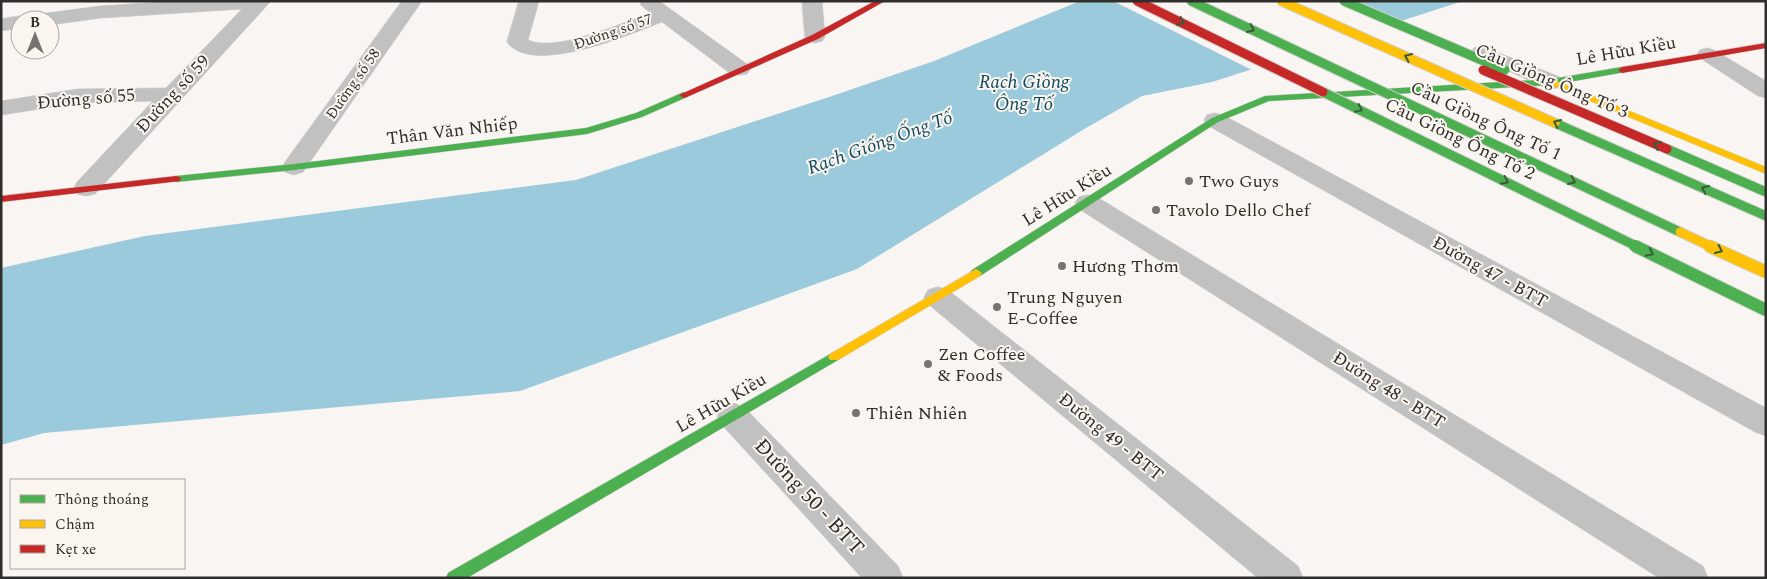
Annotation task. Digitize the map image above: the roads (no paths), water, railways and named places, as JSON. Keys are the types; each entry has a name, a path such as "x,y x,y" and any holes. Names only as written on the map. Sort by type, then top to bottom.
{"main road":[{"name":"Thân Văn Nhiếp","path":"1,200 86,188 294,167 587,131 640,115 739,69 815,37 881,1"},
{"name":"Cầu Giồng Ống Tố 2","path":"1137,1 1766,310"},
{"name":"Cầu Giồng Ông Tố 1","path":"1191,1 1766,272"},
{"name":"Cầu Giồng Ông Tố 1","path":"1281,1 1766,216"},
{"name":"Cầu Giồng Ông Tố 3","path":"1338,3 1766,181"},
{"name":"Cầu Giồng Ông Tố 3","path":"1338,3 1766,192"},
{"name":"Lê Hữu Kiều","path":"453,578 938,297 1088,203 1215,120 1268,98 1552,82 1766,44"},
{"path":"1552,82 1766,171"}],"street":[{"name":"Đường số 58","path":"294,167 412,1"},
{"name":"Đường số 57","path":"529,1 517,42 533,50 568,47 601,38 662,15"},
{"path":"644,1 653,5 662,15 739,69"},
{"path":"812,1 815,37"},
{"path":"60,17 101,12 261,2"},
{"name":"Đường số 59","path":"86,188 172,94 261,2"},
{"path":"1436,33 1552,82"},
{"path":"1707,54 1766,90"},
{"name":"Đường số 55","path":"1,108 78,96 172,94"},
{"name":"Đường 47 - BTT","path":"1215,120 1766,424"},
{"name":"Đường 48 - BTT","path":"1088,203 1690,578"},
{"name":"Đường 49 - BTT","path":"938,297 1285,578"},
{"name":"Đường 50 - BTT","path":"733,416 884,578"}],"water":[{"path":"1080,1 1463,1 1212,82 1142,96 1086,128 857,269 520,391 44,433 1,445 1,268 145,236 576,180 934,61"}],"place":[{"name":"Two Guys","path":"1189,181"},
{"name":"Tavolo Dello Chef","path":"1156,210"},
{"name":"Hương Thơm","path":"1062,266"},
{"name":"Trung Nguyen E-Coffee","path":"997,307"},
{"name":"Zen Coffee & Foods","path":"928,364"},
{"name":"Thiên Nhiên","path":"856,413"}],"water label":[{"name":"Rạch Giồng Ông Tố","path":"1024,93"},
{"name":"Rạch Giống Ống Tố","path":"880,143"}]}
